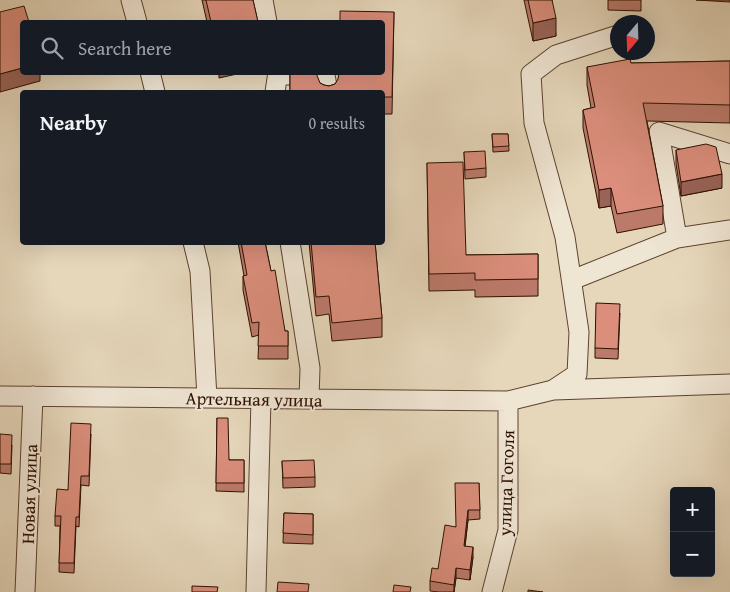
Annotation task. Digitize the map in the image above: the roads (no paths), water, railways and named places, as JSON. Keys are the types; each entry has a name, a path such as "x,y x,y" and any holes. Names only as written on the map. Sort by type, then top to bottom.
{"street":[{"path":"131,0 136,20"},
{"path":"263,0 268,20"},
{"path":"553,390 577,374 579,332 565,237 534,123 531,74 556,55 610,38"},
{"path":"151,75 154,90"},
{"path":"277,80 325,75 328,90"},
{"path":"677,238 659,132 730,154"},
{"path":"572,280 677,238 730,230"},
{"path":"194,245 200,271 207,398"},
{"path":"290,245 310,368 309,399"},
{"path":"553,390 730,384"},
{"name":"Артельная улица","path":"0,396 508,402 553,390"},
{"name":"Новая улица","path":"25,592 33,396"},
{"path":"256,592 261,399"},
{"name":"улица Гоголя","path":"492,592 508,530 508,402"}]}
